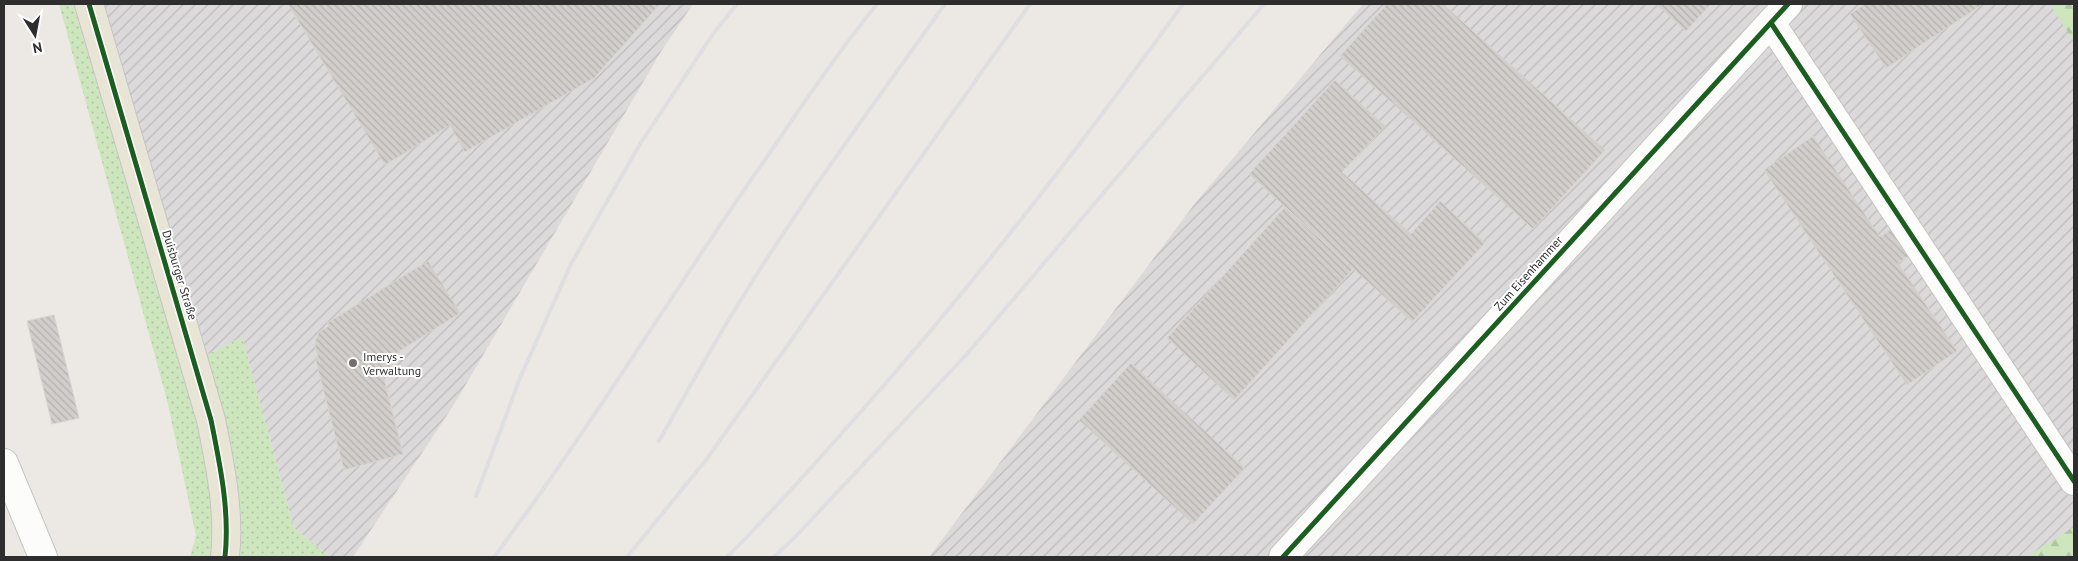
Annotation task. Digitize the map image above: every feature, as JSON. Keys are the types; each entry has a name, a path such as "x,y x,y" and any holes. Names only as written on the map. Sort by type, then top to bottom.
{"main road":[{"name":"Duisburger Straße","path":"89,4 211,420 226,515 225,557"}],"street":[{"path":"1779,13 2074,481"},
{"name":"Zum Eisenhammer","path":"1283,557 1779,13"},
{"path":"4,463 44,557"}],"shaded area":[{"path":"97,4 693,4 662,50 455,403 353,557 330,557 294,528 242,337 201,358"},
{"path":"1363,4 2074,4 2074,557 929,557 1196,202"}],"green space":[{"path":"59,4 78,4 194,397 227,557 190,557 196,536 168,404"},
{"path":"2050,4 2074,4 2074,42"},
{"path":"242,337 294,528 330,557 232,557 201,358"},
{"path":"2074,527 2074,557 2026,557"}],"building":[{"path":"288,4 660,4 594,78 465,152 450,125 385,165"},
{"path":"1387,4 1443,4 1605,150 1533,229 1340,56"},
{"path":"1656,4 1711,4 1686,31"},
{"path":"1865,4 1983,4 1886,68 1850,14"},
{"path":"1335,80 1385,126 1342,172 1411,234 1440,201 1485,243 1412,322 1249,174"},
{"path":"1813,136 1880,237 1894,227 1912,254 1898,263 1957,351 1907,385 1764,170"},
{"path":"1285,207 1353,269 1234,400 1167,338"},
{"name":"Imerys - Verwaltung","path":"428,261 460,313 390,357 391,369 383,375 403,454 344,470 315,357 318,357 315,346 316,339 319,332 329,326 327,323"},
{"path":"54,315 79,418 52,424 27,321"},
{"path":"1131,363 1245,468 1193,524 1079,420"}],"railway":[{"path":"476,496 520,378 571,264 640,144 713,34 737,4"},
{"path":"494,557 600,406 809,95 877,4"},
{"path":"659,441 722,331 782,236 945,4"},
{"path":"627,557 706,460 1030,4"},
{"path":"727,557 814,464 948,310 1029,210 1183,4"},
{"path":"774,557 966,355 1264,4"}],"cycle path":[{"path":"89,4 211,420 221,471 225,505 225,557"},
{"path":"1283,557 1788,4"},
{"path":"1771,23 2074,481"}],"place":[{"name":"Imerys - Verwaltung","path":"353,363"}]}
